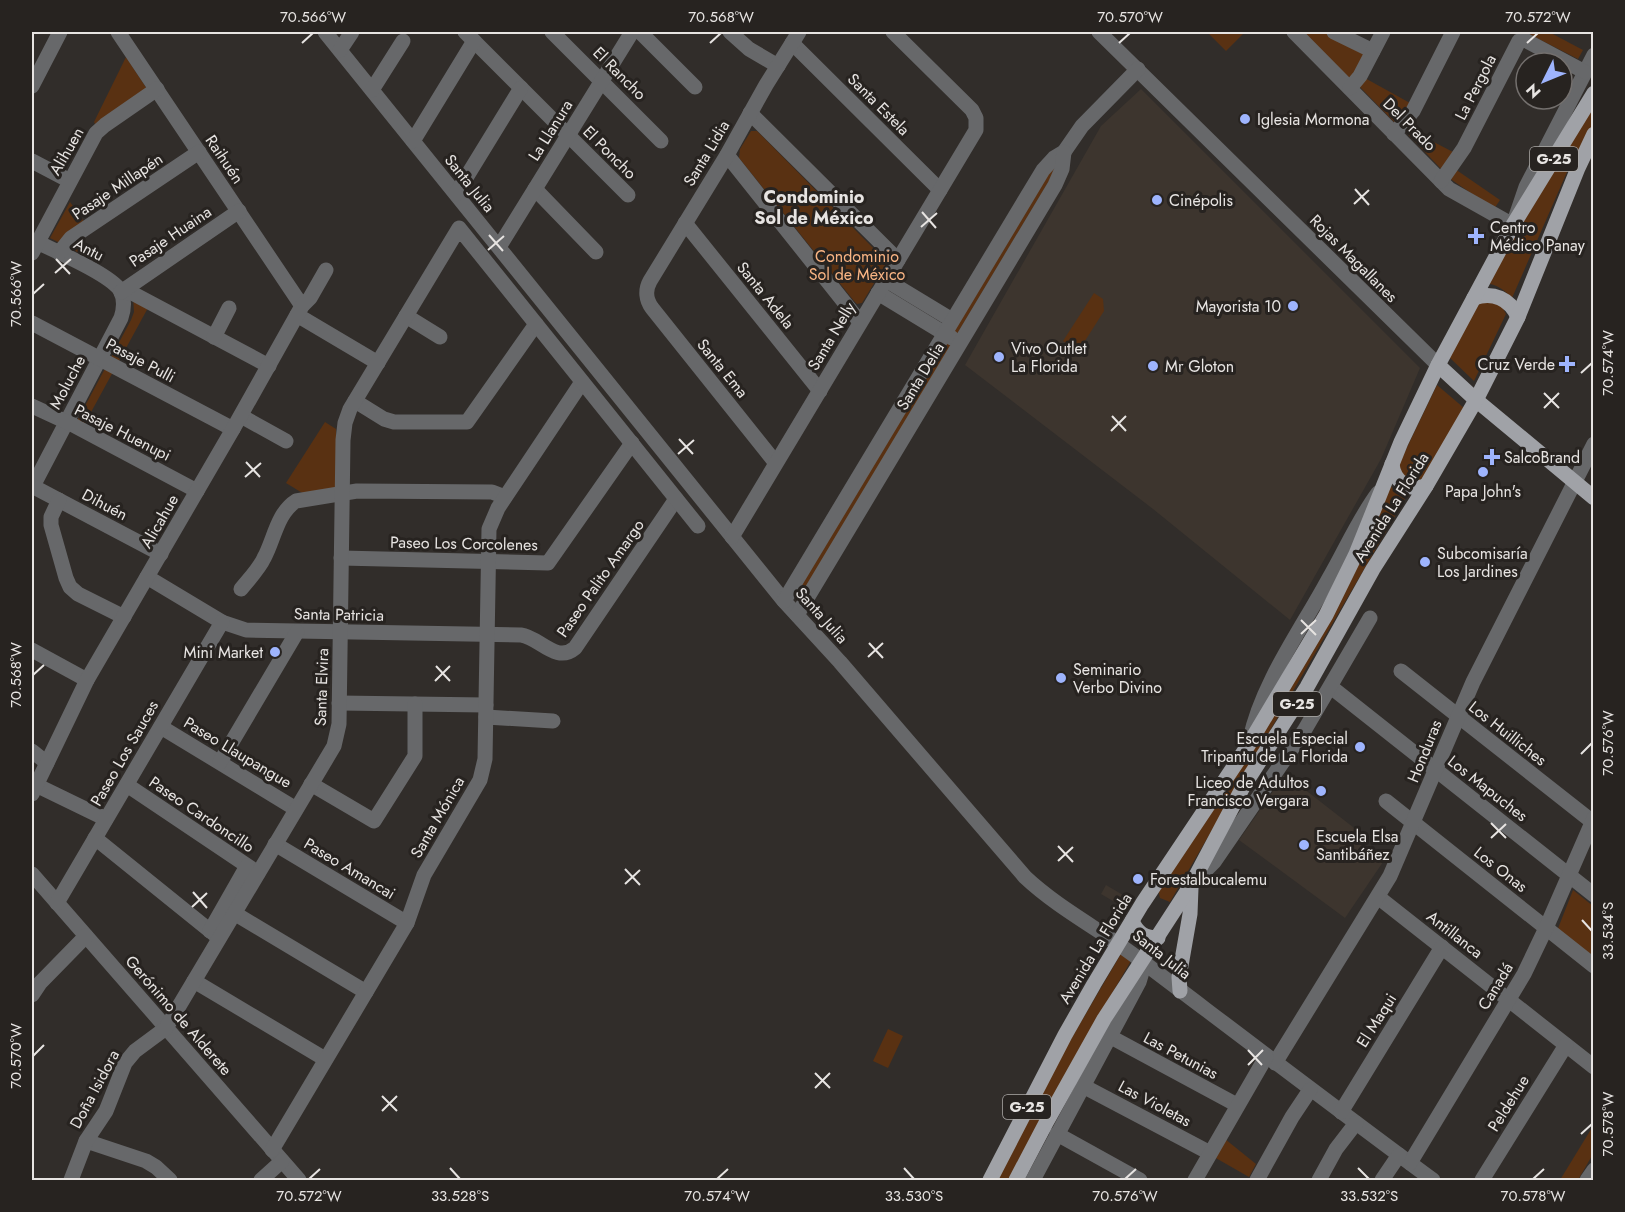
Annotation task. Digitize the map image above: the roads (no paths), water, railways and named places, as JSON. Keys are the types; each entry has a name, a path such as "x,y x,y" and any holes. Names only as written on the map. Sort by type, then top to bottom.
{"main road":[{"name":"Avenida La Florida","path":"990,1180 1065,1035 1132,921 1249,744 1336,596 1365,534 1392,464 1438,365 1513,225 1593,93"},
{"name":"Avenida La Florida","path":"1016,1180 1120,993 1191,885 1233,804 1321,663 1378,559 1426,486 1476,400 1518,318 1593,134"},
{"path":"1474,298 1488,295 1502,299 1513,308 1518,318"},
{"name":"Rojas Magallanes","path":"1438,365 1476,400 1593,498"},
{"path":"1392,464 1396,477 1403,484 1416,488 1426,486"},
{"path":"1180,991 1179,977 1190,914 1191,885"},
{"path":"1132,921 1141,933 1149,938 1158,938"}],"street":[{"path":"32,86 60,32"},
{"name":"Raihuén","path":"118,32 239,211 299,311 378,363"},
{"name":"Santa Julia","path":"325,32 784,601 840,662 1025,877 1046,894 1119,943 1270,1060 1433,1180"},
{"path":"340,51 352,32"},
{"name":"El Rancho","path":"552,32 661,141"},
{"name":"La Llanura","path":"499,247 632,32"},
{"path":"640,32 695,87"},
{"path":"730,32 749,49 778,66"},
{"name":"Santa Nelly","path":"732,537 974,134 977,122 972,110 893,32"},
{"name":"Rojas Magallanes","path":"1099,32 1438,365"},
{"name":"Del Prado","path":"1294,32 1441,181 1460,197 1513,225"},
{"path":"1334,32 1373,51"},
{"path":"1350,88 1360,76 1383,32"},
{"path":"1394,134 1413,111 1453,32"},
{"path":"413,141 470,36"},
{"name":"El Poncho","path":"470,36 628,195"},
{"name":"Santa Lidia","path":"647,295 650,281 796,37"},
{"name":"Santa Estela","path":"796,37 940,190"},
{"name":"La Pergola","path":"1441,181 1464,148 1519,40 1525,40 1585,72"},
{"path":"372,90 403,41"},
{"name":"Avenida La Florida","path":"1513,225 1526,187 1593,55"},
{"name":"Santa Delia","path":"784,601 1043,170 1054,158 1064,152 1082,126 1138,69"},
{"path":"456,194 521,88"},
{"name":"Alihuen","path":"33,245 96,133 157,89"},
{"path":"750,113 898,260"},
{"name":"Pasaje Millapén","path":"59,253 71,238 199,152"},
{"name":"Santa Delia","path":"797,615 1055,185 1062,169 1064,152"},
{"path":"727,155 860,322"},
{"path":"32,161 70,181"},
{"path":"535,189 596,252"},
{"name":"Pasaje Huaina","path":"121,292 239,211"},
{"name":"Santa Adela","path":"685,223 820,391"},
{"name":"Santa Elvira","path":"166,1028 194,981 215,934 253,870 275,844 337,738 341,633 343,432 347,416 355,400 459,228 536,324"},
{"name":"Antu","path":"33,245 59,253 107,278 121,292 132,293 269,366"},
{"name":"Alicahue","path":"34,790 87,680 237,423 299,311 310,298 326,270"},
{"path":"882,287 948,327 960,343"},
{"name":"Moluche","path":"32,486 123,312 124,301 121,292"},
{"name":"Santa Ema","path":"647,295 652,308 775,462"},
{"path":"214,337 229,308"},
{"path":"406,316 440,337"},
{"name":"Pasaje Pulli","path":"32,323 237,423 286,441"},
{"path":"355,400 384,419 394,422 467,422 536,324 698,526"},
{"name":"Santa Mónica","path":"261,1180 277,1155 325,1059 407,923 429,865 483,772 490,523 582,382"},
{"name":"Pasaje Huenupi","path":"32,406 197,491"},
{"name":"Paseo Los Corcolenes","path":"342,558 548,563 632,443"},
{"name":"Honduras","path":"1194,1180 1237,1105 1270,1060 1378,897 1395,866 1473,682 1593,444"},
{"name":"Dihuén","path":"32,486 160,554"},
{"path":"241,588 261,565 289,505 296,501 357,491 492,492 505,497"},
{"name":"Paseo Palito Amargo","path":"542,645 552,651 573,650 676,499"},
{"path":"59,500 51,517 51,525 68,583 78,594 124,617"},
{"name":"Santa Patricia","path":"147,577 222,622 246,630 526,635 542,645"},
{"name":"Avenida La Florida","path":"1191,885 1214,862 1331,687 1370,618"},
{"name":"Paseo Los Sauces","path":"57,903 222,622"},
{"path":"219,762 297,632"},
{"path":"32,650 87,680"},
{"name":"Los Huilliches","path":"1401,671 1593,821"},
{"name":"Los Mapuches","path":"1331,687 1593,895"},
{"path":"339,703 415,704 553,721"},
{"path":"311,784 374,821 415,756 415,704"},
{"name":"Paseo Llaupangue","path":"161,727 296,809"},
{"path":"32,751 47,763"},
{"name":"Paseo Cardoncillo","path":"127,785 253,870"},
{"path":"34,790 106,819"},
{"name":"Los Onas","path":"1386,801 1593,966"},
{"name":"Canadá","path":"1382,1180 1404,1159 1509,1000 1546,928 1593,821"},
{"path":"95,838 215,934"},
{"name":"Paseo Amancai","path":"275,844 407,923"},
{"name":"Santa Elvira","path":"215,934 234,913 253,870"},
{"name":"Gerónimo de Alderete","path":"32,874 299,1180"},
{"name":"Antillanca","path":"1378,897 1593,1067"},
{"path":"234,913 366,992"},
{"path":"32,995 40,983 86,936"},
{"name":"El Maqui","path":"1341,1112 1442,947"},
{"name":"Avenida La Florida","path":"1033,1180 1139,982 1143,961"},
{"path":"194,981 325,1059"},
{"name":"Doña Isidora","path":"71,1180 86,1141 106,1111 130,1056 166,1028"},
{"name":"Las Petunias","path":"1109,1036 1237,1105"},
{"name":"Peldehue","path":"1482,1180 1566,1045"},
{"name":"Las Violetas","path":"1083,1086 1210,1153"},
{"path":"1257,1180 1292,1117 1310,1090"},
{"path":"1319,1180 1336,1149 1356,1123"},
{"path":"1057,1134 1140,1180"},
{"path":"86,1141 146,1161 154,1174 170,1180"},
{"path":"1587,1180 1593,1170"}],"place":[{"name":"Iglesia Mormona","path":"1245,119"},
{"name":"Cinépolis","path":"1157,200"},
{"name":"Centro Médico Panay","path":"1476,236"},
{"name":"Mayorista 10","path":"1293,306"},
{"name":"Vivo Outlet La Florida","path":"999,357"},
{"name":"Cruz Verde","path":"1567,364"},
{"name":"Mr Gloton","path":"1153,366"},
{"name":"SalcoBrand","path":"1492,457"},
{"name":"Papa John's","path":"1483,472"},
{"name":"Subcomisaría Los Jardines","path":"1425,562"},
{"name":"Mini Market","path":"275,652"},
{"name":"Seminario Verbo Divino","path":"1061,678"},
{"name":"Escuela Especial Tripantu de La Florida","path":"1360,747"},
{"name":"Liceo de Adultos Francisco Vergara","path":"1321,791"},
{"name":"Escuela Elsa Santibáñez","path":"1304,845"},
{"name":"Forestalbucalemu","path":"1138,879"}],"district":[{"name":"Condominio Sol de México","path":"814,207"}]}
